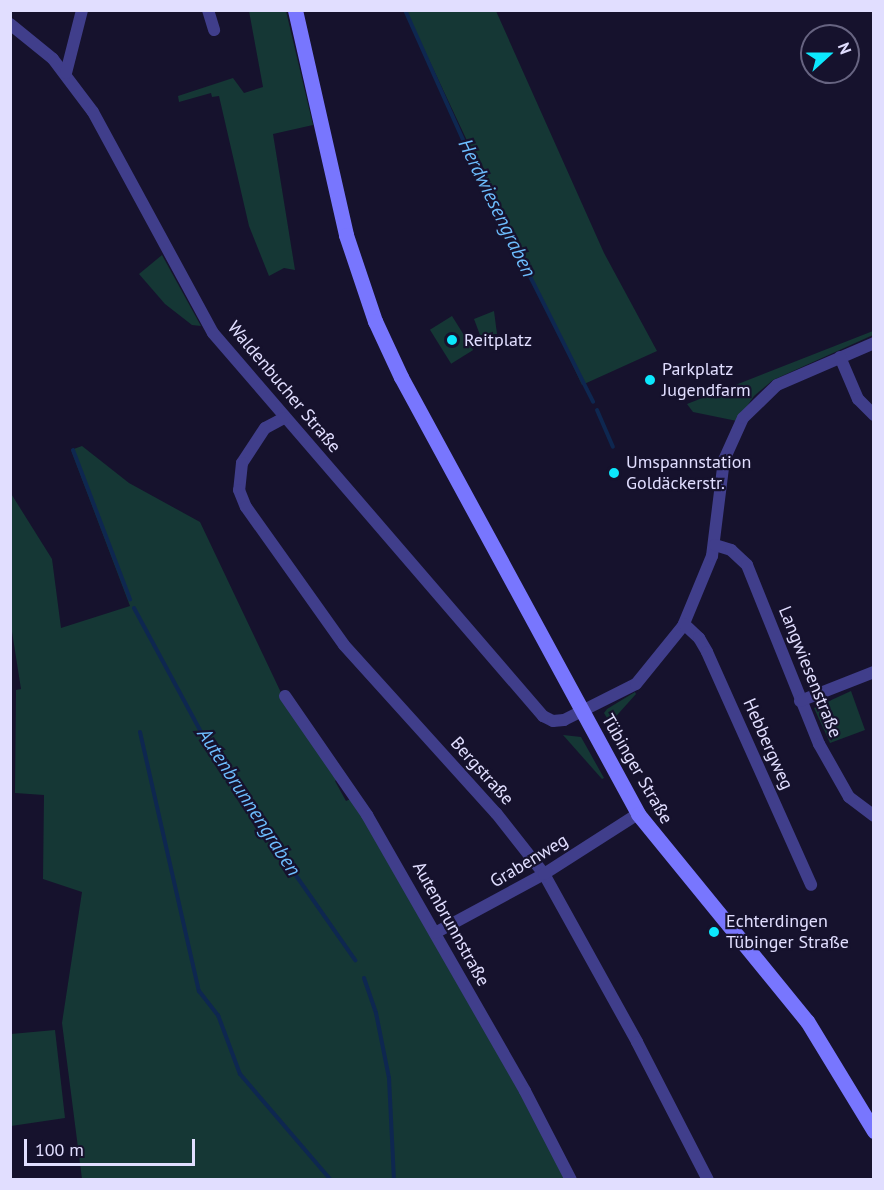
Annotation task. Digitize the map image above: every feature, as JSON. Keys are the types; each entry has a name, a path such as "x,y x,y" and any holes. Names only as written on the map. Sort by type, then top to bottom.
{"main road":[{"name":"Tübinger Straße","path":"295,10 346,235 375,321 411,397 638,814 807,1021 873,1131"}],"street":[{"path":"66,74 82,10"},
{"path":"208,10 214,30"},
{"name":"Waldenbucher Straße","path":"10,24 66,74 93,112 213,333 543,716 559,722 636,684 684,624 715,545 724,460 736,427 777,386 873,343"},
{"path":"840,357 858,399 873,415"},
{"name":"Bergstraße","path":"284,418 265,428 242,463 239,490 246,507 344,645 496,813 544,874 638,1042 708,1179"},
{"name":"Langwiesenstraße","path":"715,545 732,550 747,565 816,738 849,797 873,816"},
{"name":"Hebbergweg","path":"684,624 699,638 707,652 811,885"},
{"path":"801,700 873,672"},
{"name":"Autenbrunnstraße","path":"285,696 345,778 435,933 571,1179"},
{"name":"Grabenweg","path":"435,933 544,874 638,814"}],"green space":[{"path":"249,11 286,11 313,125 273,134 295,270 284,268 269,276 249,226 219,96 212,97 211,93 179,102 178,96 233,78 244,93 263,87"},
{"path":"406,11 496,11 604,253 657,351 582,385"},
{"path":"162,255 201,326 192,325 165,304 139,274"},
{"path":"494,311 497,334 480,335 474,319"},
{"name":"Reitplatz","path":"452,316 473,350 451,364 430,330"},
{"path":"873,331 873,335 773,380 754,396 737,421 693,412 687,404"},
{"path":"82,446 129,483 200,522 284,699 340,777 335,781 346,801 353,798 519,1089 566,1179 82,1179 62,1023 82,892 43,879 44,795 15,793 16,690 21,689 10,619 10,492 52,559 61,628 130,606 71,450"},
{"path":"851,691 865,730 830,743 814,708"},
{"path":"635,692 636,694 610,723 604,713 607,709"},
{"path":"563,735 581,737 604,778 602,779"},
{"path":"55,1030 65,1118 11,1126 11,1034"}],"waterway":[{"name":"Herdwiesengraben","path":"405,10 478,173 593,402"},
{"name":"Herdwiesengraben","path":"597,410 613,447"},
{"name":"Autenbrunnengraben","path":"73,450 130,599"},
{"name":"Autenbrunnengraben","path":"134,608 220,767 355,960"},
{"path":"140,732 199,991 218,1015 240,1074 331,1180"},
{"name":"Autenbrunnengraben","path":"364,978 376,1013 389,1078 394,1180"}],"place":[{"name":"Reitplatz","path":"452,340"},
{"name":"Parkplatz Jugendfarm","path":"650,380"},
{"name":"Umspannstation Goldäckerstr.","path":"614,473"},
{"name":"Echterdingen Tübinger Straße","path":"714,932"}]}
